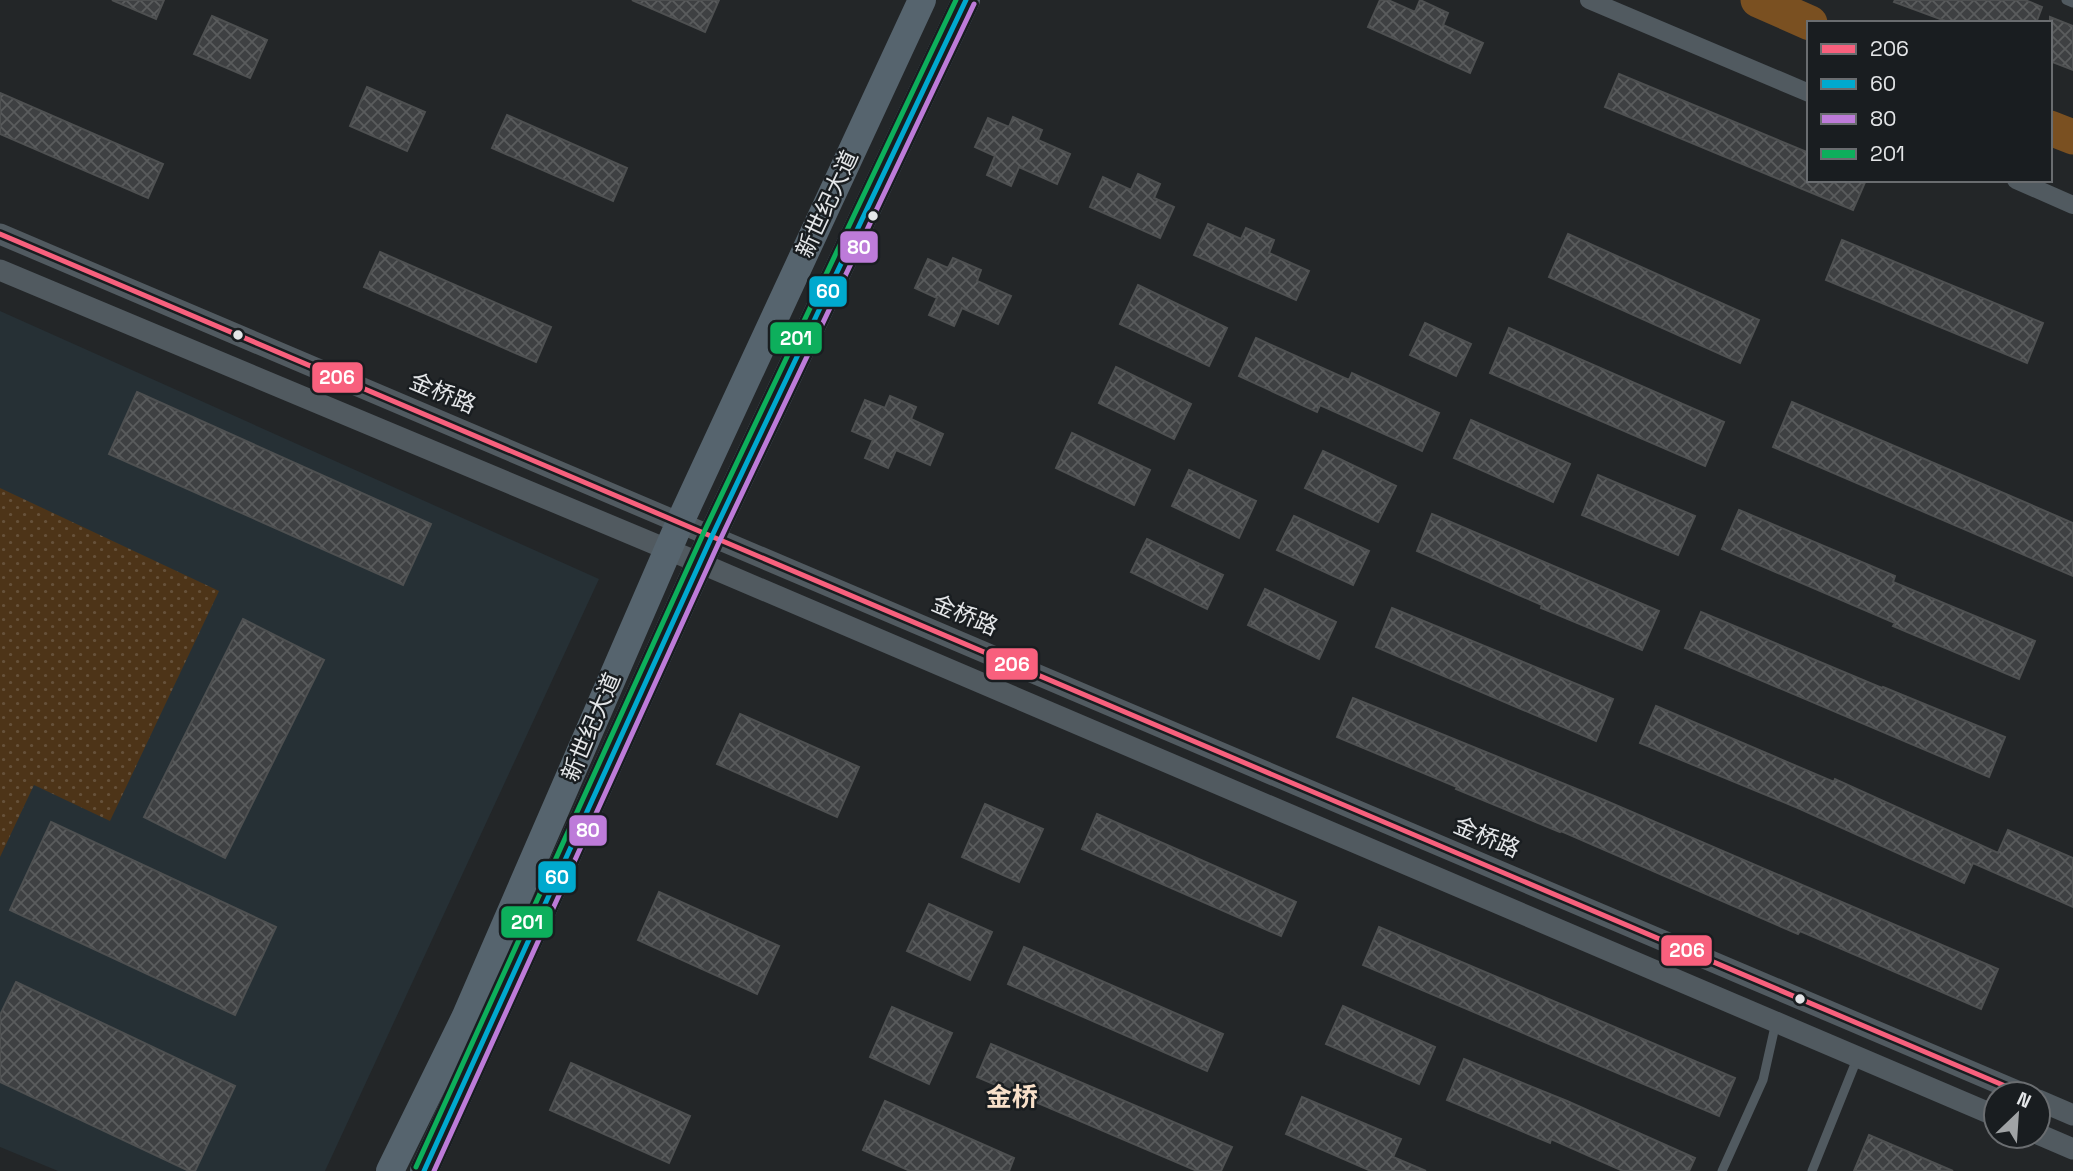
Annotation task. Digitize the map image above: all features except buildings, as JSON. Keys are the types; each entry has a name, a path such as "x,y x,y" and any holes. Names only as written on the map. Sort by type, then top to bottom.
{"main road":[{"name":"新世纪大道","path":"390,1171 465,1018 667,549 922,0"},
{"name":"新世纪大道","path":"424,1171 712,536 966,0"}],"street":[{"path":"1589,0 1807,92"},
{"path":"2020,182 2073,205"},
{"name":"金桥路","path":"0,234 1991,1080"},
{"path":"0,270 667,549 1982,1110"},
{"path":"2052,1106 2073,1115"},
{"path":"2052,1140 2073,1149"}],"lane":[{"path":"2066,0 2073,3"},
{"path":"1722,1171 1763,1080 1776,1022"},
{"path":"1812,1171 1858,1057"}],"shaded area":[{"path":"0,311 599,579 325,1171 58,1171 0,1147"},
{"path":"0,488 219,591 110,821 34,785 0,857"}],"waterway":[{"path":"1758,0 1807,22"},
{"path":"2052,129 2073,137"}],"transit line":[{"name":"201","path":"416,1167 704,532 956,0"},
{"name":"60","path":"424,1171 712,536 966,0"},
{"name":"80","path":"434,1171 720,540 974,4"},
{"name":"206","path":"0,234 1991,1080"}],"district":[{"name":"金桥","path":"1012,1097"}]}
